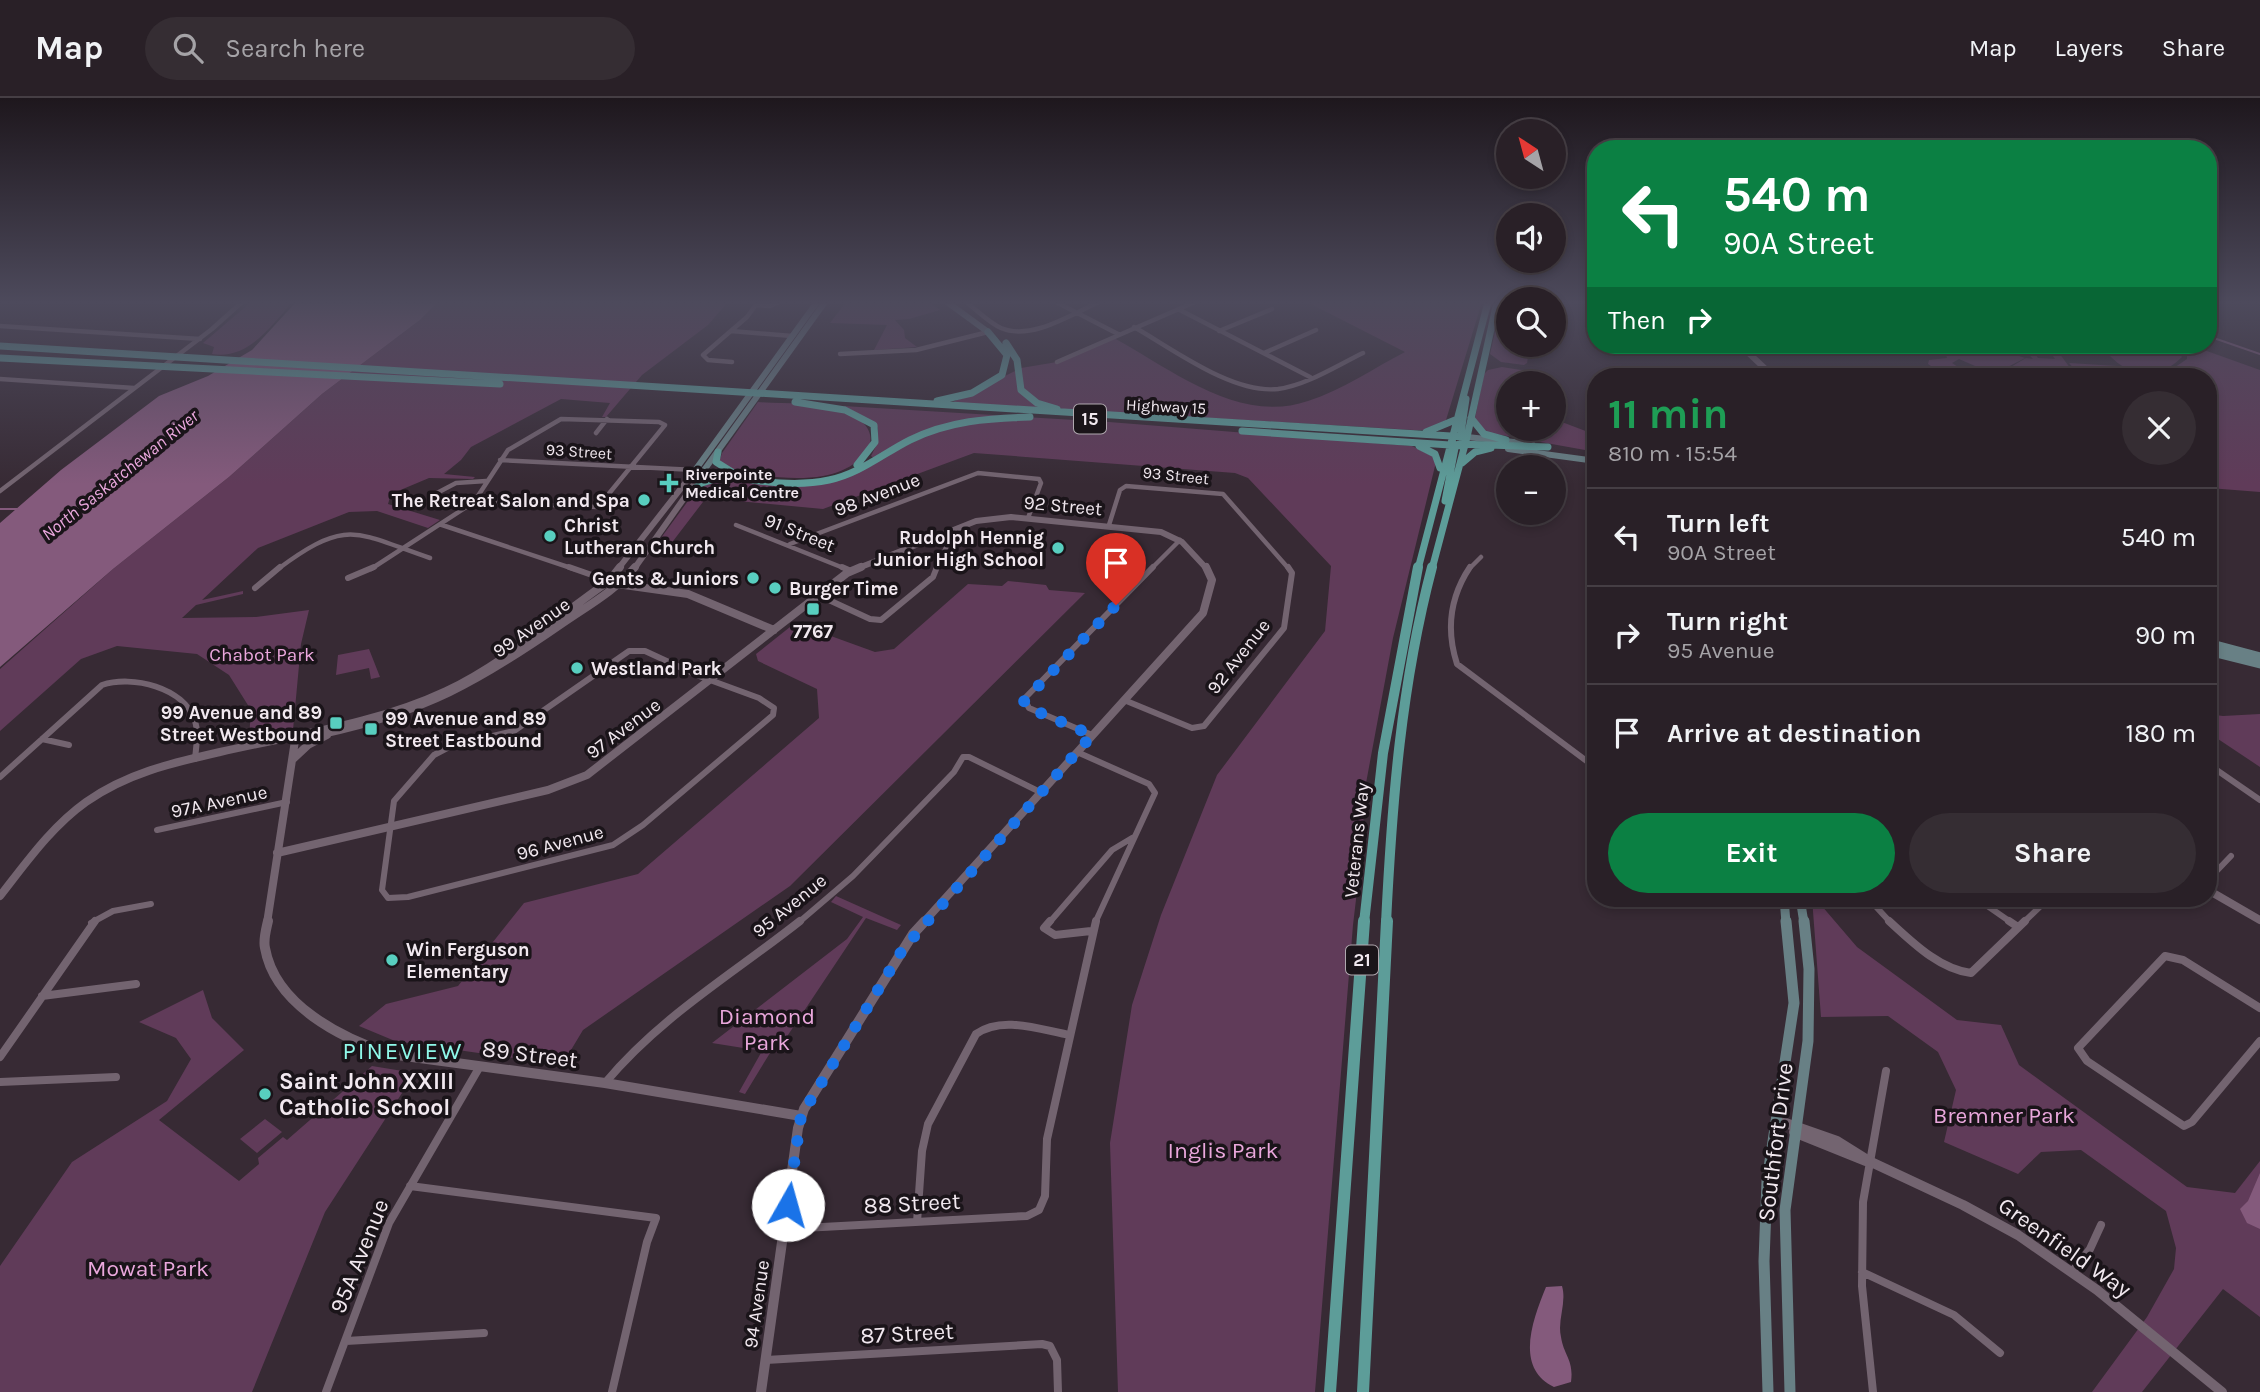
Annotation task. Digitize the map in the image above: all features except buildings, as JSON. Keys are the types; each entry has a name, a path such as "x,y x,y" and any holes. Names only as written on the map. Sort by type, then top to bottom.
{"main road":[{"name":"Highway 15","path":"77,362 380,380 574,386 1066,417 1308,436 1458,442"},
{"name":"Highway 15","path":"253,362 1399,433 1458,442"},
{"name":"99 Avenue","path":"699,472 743,402 773,362"},
{"name":"99 Avenue","path":"699,472 718,452 782,362"},
{"path":"838,399 929,402 972,393 995,381 1006,368 1005,362"},
{"path":"1017,362 1018,384 1027,397 1053,408 1113,417"},
{"name":"Veterans Way","path":"1363,1392 1393,792 1405,690 1423,603 1459,466 1455,420 1470,362"},
{"name":"Veterans Way","path":"1330,1392 1368,872 1393,687 1441,472 1471,418 1483,362"},
{"path":"1442,534 1440,530 1469,379 1466,374"},
{"path":"699,472 791,480 824,478 858,464 873,449 877,431 865,418 845,410 784,400"},
{"path":"687,494 705,482 731,474 790,483 825,481 850,472 922,435 955,423 1002,418 1066,417"},
{"path":"1471,418 1484,434 1496,437"},
{"path":"1399,433 1436,430 1455,420"},
{"path":"1308,436 1548,447"},
{"path":"1458,442 1496,440"},
{"path":"1394,441 1432,452 1440,460 1441,472"},
{"path":"1512,441 1587,456"},
{"path":"1458,442 1587,457"},
{"path":"1459,466 1475,452 1493,448"},
{"path":"718,452 716,462 731,474"},
{"path":"2217,645 2260,657"},
{"path":"2217,653 2260,664"},
{"name":"Southfort Drive","path":"1768,1392 1764,1233 1767,1181 1794,1003 1785,907"},
{"name":"Southfort Drive","path":"1790,1392 1784,1234 1811,1006 1809,952 1802,907"}],"street":[{"path":"0,491 168,362"},
{"path":"1201,362 1239,383 1259,389 1275,389 1342,362"},
{"path":"1282,362 1310,377"},
{"path":"0,379 134,388"},
{"path":"348,578 370,570 404,550 474,502 500,460 517,442 561,419 659,422 665,425 597,508 474,502"},
{"path":"596,433 607,419"},
{"name":"93 Street","path":"500,460 699,472"},
{"name":"99 Avenue","path":"296,736 336,731 405,715 452,696 495,671 619,584 687,494 699,472"},
{"name":"99 Avenue","path":"0,896 56,825 76,806 128,776 380,715 446,691 508,653 609,581 699,472"},
{"name":"98 Avenue","path":"790,544 976,474 1039,479 1041,483 1028,518"},
{"path":"437,493 459,482 486,481"},
{"name":"93 Street","path":"1109,525 1123,486 1225,495"},
{"name":"92 Avenue","path":"1124,700 1199,729 1207,724 1284,628 1292,577 1289,566 1225,495"},
{"name":"92 Street","path":"944,533 989,518 1028,518 1157,530 1180,540"},
{"path":"442,525 619,584 693,596 774,630"},
{"name":"91 Street","path":"736,525 790,544 851,571"},
{"path":"255,588 286,561 347,534 360,533 430,558"},
{"path":"818,595 870,619 881,620 933,577 949,541 944,533"},
{"name":"97 Avenue","path":"277,853 548,790 587,775 636,740 851,571 944,533"},
{"path":"1092,735 1024,703 1025,697 1180,540"},
{"name":"94 Avenue","path":"761,1392 801,1116 913,934 1199,618 1208,603 1211,574 1180,540"},
{"path":"1481,557 1468,570 1457,589 1450,646 1457,664 1587,761"},
{"path":"388,828 398,794 441,750 514,731 629,651 645,651 712,679"},
{"name":"96 Avenue","path":"388,828 382,890 388,898 408,897 613,845 643,825 773,715 774,708 759,698 712,679"},
{"path":"0,777 102,685 118,680 129,680 173,695 192,714 198,729 195,759"},
{"path":"293,759 308,745 336,731"},
{"name":"89 Street","path":"296,736 264,945 267,966 281,988 311,1013 360,1044 390,1054 605,1083 801,1116"},
{"path":"42,739 69,745"},
{"path":"917,1222 922,1151 928,1124 976,1034 985,1026 997,1024 1069,1035 1091,931 1153,796 1153,788 1077,752"},
{"name":"95 Avenue","path":"605,1083 624,1057 655,1030 820,906 954,772 963,758 969,757 1040,792"},
{"path":"2217,770 2260,800"},
{"name":"97A Avenue","path":"157,830 287,803"},
{"path":"1091,931 1055,935 1045,928 1112,850 1132,838"},
{"path":"2217,871 2231,856"},
{"path":"2217,895 2260,920"},
{"path":"0,1056 91,923 113,911 151,904"},
{"path":"1876,907 1891,925 1951,968 1966,974 1971,973 2039,907"},
{"path":"1989,907 2018,927"},
{"path":"2260,1008 2183,960 2165,956 2078,1048 2087,1061 2184,1126 2192,1122 2260,1041"},
{"path":"42,996 136,984"},
{"name":"88 Street","path":"785,1229 1027,1216 1039,1210 1045,1196 1047,1139 1069,1035"},
{"name":"95A Avenue","path":"326,1392 389,1223 479,1068"},
{"path":"1874,1392 1862,1272 1863,1202 1868,1161 1886,1071"},
{"path":"0,1082 116,1077"},
{"name":"Greenfield Way","path":"1777,1120 1855,1159 1868,1161 1984,1215 2072,1272 2222,1392"},
{"path":"410,1186 656,1218 647,1242 612,1392"},
{"path":"2072,1272 2091,1249 2101,1225"},
{"path":"1862,1272 1955,1315 2000,1353"},
{"path":"346,1341 484,1333"},
{"name":"87 Street","path":"766,1360 1037,1344 1050,1346 1057,1360 1058,1392"}],"green space":[{"name":"Chabot Park","path":"364,362 659,362 642,375 606,417 602,417 610,403 561,399 471,447 461,460 444,474 475,477 473,479 429,478 391,494 388,504 440,520 428,528 377,511 349,512 258,548 202,600 243,591 243,594 196,605 182,618 256,617 309,610 301,644 293,730 249,738 251,710 229,675 197,654 117,646 81,659 0,731 0,669 113,569 229,477 322,394"},
{"path":"1055,362 1155,362 1206,390 1257,406 1282,406 1308,401 1386,362 1464,362 1446,420 1429,430 951,403 1021,368"},
{"path":"1504,362 1527,362 1524,365"},
{"path":"1953,362 1960,368 1934,368 1928,364"},
{"path":"1967,362 2017,362 2006,368 1980,368"},
{"path":"2019,362 2066,362 2070,368 2009,368"},
{"path":"2117,362 2175,362 2167,368 2126,368"},
{"path":"2182,362 2239,362 2260,370 2260,492 2217,489 2217,368 2174,368"},
{"path":"2069,363 2122,368 2073,368"},
{"path":"1502,367 1528,371 1496,371 1496,434 1485,432 1475,418 1484,374 1488,370"},
{"path":"758,402 809,404 839,410 856,418 866,427 870,437 869,447 852,465 823,476 775,477 727,469 719,462 722,453"},
{"name":"Inglis Park","path":"843,406 1109,422 1412,446 1434,457 1436,462 1393,638 1364,794 1363,840 1353,925 1315,1392 1118,1392 1110,1143 1132,1005 1161,915 1217,775 1325,631 1331,566 1248,478 1235,473 974,453 823,509 706,498 667,549 660,547 658,542 696,490 714,481 798,485 824,482 851,473 942,428 1000,418 967,420 934,429 874,458 871,456 878,442 878,428 870,420"},
{"path":"1566,424 1587,432 1587,450 1535,441 1566,441"},
{"path":"1008,581 1046,585 1049,590 1085,593 790,886 583,1030 562,1065 395,1041 359,1026 386,1004 458,986 524,903 638,874 819,718 817,689 758,661 756,654 795,623 875,652 894,649 968,584 1002,586"},
{"path":"369,649 380,677 371,679 369,668 336,675 338,655"},
{"path":"2260,714 2260,767 2217,738 2217,715"},
{"name":"Diamond Park","path":"836,896 901,925 897,930 866,918 776,1053 770,1053 745,1094 739,1092 762,1051 712,1043 847,939 863,917 831,902"},
{"name":"Bremner Park","path":"1813,907 1823,907 1857,947 1957,1020 2001,1025 2019,1065 2187,1187 2235,1193 2260,1161 2260,1317 2223,1289 2142,1392 2092,1392 2147,1317 2174,1269 2176,1248 2166,1211 2081,1150 2041,1152 2018,1174 1944,1142 1956,1090 1938,1052 1888,1016 1821,1017"},
{"name":"Mowat Park","path":"203,990 212,1018 244,1050 159,1120 239,1181 259,1164 258,1158 283,1137 287,1140 372,1066 415,1073 325,1212 252,1392 0,1392 0,1266 72,1162 167,1101 191,1059 176,1038 139,1022"},
{"path":"265,1119 282,1132 257,1153 240,1139"}],"water":[{"name":"North Saskatchewan River","path":"231,362 364,362 322,394 229,477 113,569 0,667 0,523 61,470 159,396 208,376"},
{"path":"2260,1173 2260,1229 2247,1223 2240,1209 2248,1201"},
{"path":"1562,1286 1560,1331 1570,1363 1571,1382 1554,1387 1542,1379 1534,1368 1530,1342 1536,1313 1546,1287"}],"waterway":[{"path":"0,509 17,509"}],"place":[{"name":"Riverpointe Medical Centre","path":"669,483"},
{"name":"The Retreat Salon and Spa","path":"644,500"},
{"name":"Christ Lutheran Church","path":"550,536"},
{"name":"Rudolph Hennig Junior High School","path":"1058,548"},
{"name":"Gents & Juniors","path":"753,578"},
{"name":"Burger Time","path":"775,588"},
{"name":"7767","path":"813,609"},
{"name":"Westland Park","path":"577,668"},
{"name":"99 Avenue and 89 Street Westbound","path":"336,723"},
{"name":"99 Avenue and 89 Street Eastbound","path":"371,729"},
{"name":"Win Ferguson Elementary","path":"392,960"},
{"name":"Saint John XXIII Catholic School","path":"265,1094"}],"district":[{"name":"PINEVIEW","path":"403,1051"}],"route":[{"path":"788,1205 801,1116 903,949 913,934 1092,735 1029,708 1024,701 1116,605"}]}
